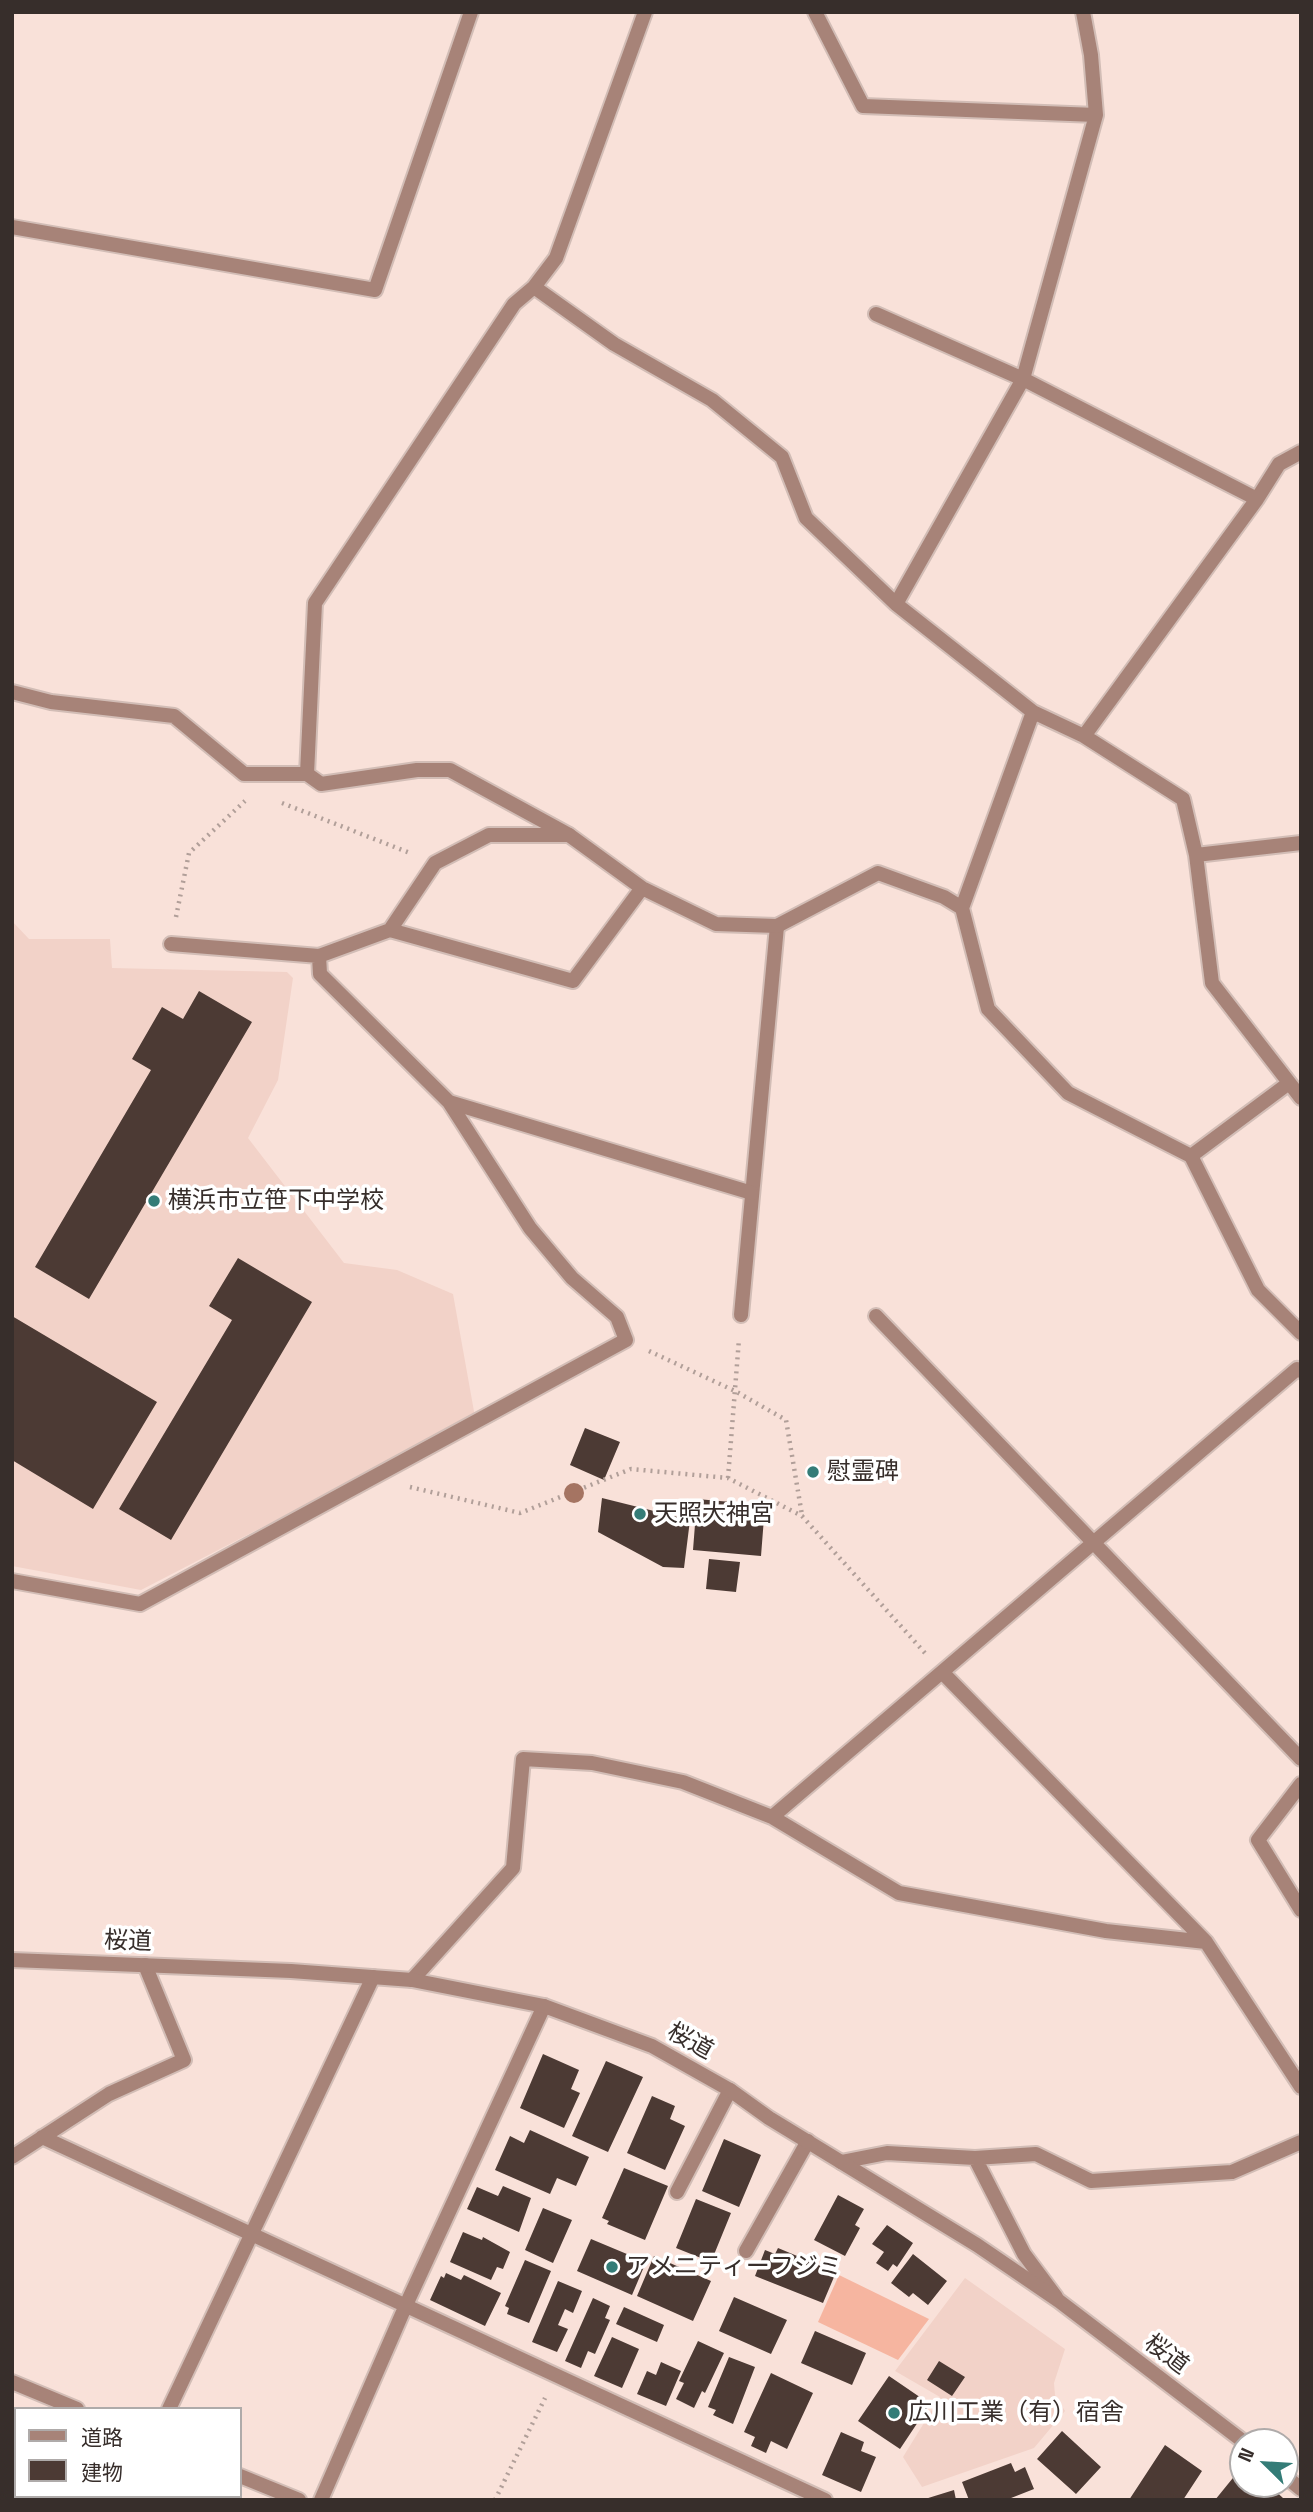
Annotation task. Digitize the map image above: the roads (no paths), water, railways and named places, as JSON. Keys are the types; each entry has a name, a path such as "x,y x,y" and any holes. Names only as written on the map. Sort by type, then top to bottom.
{"street":[{"path":"12,227 375,290 471,12"},
{"path":"307,774 315,603 514,304 534,287 556,258 645,12"},
{"path":"815,12 863,106 1096,114"},
{"path":"896,604 1023,379 1096,114 1091,55 1083,12"},
{"path":"534,287 614,344 712,400 782,457 806,518 896,604 1033,712 1084,736 1184,799 1196,855 1212,983 1301,1098"},
{"path":"876,314 1023,379 1257,499"},
{"path":"1084,736 1257,499 1279,464 1301,452"},
{"path":"12,692 51,702 174,716 244,774 307,774 321,784 417,770 450,770 569,835 642,888 716,924 777,926 878,873 944,897 962,908"},
{"path":"1033,712 962,908 988,1009 1068,1093 1191,1156 1258,1290 1301,1333"},
{"path":"390,930 435,863 489,835 569,835"},
{"path":"1196,855 1301,843"},
{"path":"171,944 318,956 390,930 573,981 642,888"},
{"path":"741,1315 777,926"},
{"path":"12,1581 140,1604 626,1340 617,1317 572,1278 530,1228 449,1102 320,974 318,956"},
{"path":"1191,1156 1289,1083"},
{"path":"449,1102 752,1193"},
{"path":"876,1316 1301,1759"},
{"path":"772,1817 1297,1369 1301,1371"},
{"path":"942,1671 1206,1942 1301,2087"},
{"path":"412,1980 513,1868 523,1759 592,1763 683,1782 772,1817 899,1893 1106,1931 1206,1942"},
{"path":"1301,1784 1258,1840 1301,1910"},
{"name":"桜道","path":"12,1959 412,1980 544,2006 652,2046 730,2090 977,2245 1059,2301 1229,2431"},
{"path":"12,2157 109,2094 184,2060 145,1965"},
{"path":"170,2407 373,1977"},
{"path":"321,2500 406,2305 544,2006"},
{"path":"677,2192 730,2090"},
{"path":"42,2137 825,2500"},
{"path":"746,2251 808,2141"},
{"path":"841,2162 887,2153 975,2158 1036,2154 1091,2181 1232,2172 1301,2142"},
{"path":"975,2158 1024,2254 1059,2301"},
{"path":"12,2382 72,2407"},
{"path":"242,2477 299,2500"}],"place":[{"name":"横浜市立笹下中学校","path":"154,1201"},
{"name":"慰霊碑","path":"813,1472"},
{"name":"天照大神宮","path":"640,1514"},
{"name":"アメニティーフジミ","path":"612,2267"},
{"name":"広川工業（有）宿舎","path":"894,2413"}]}
